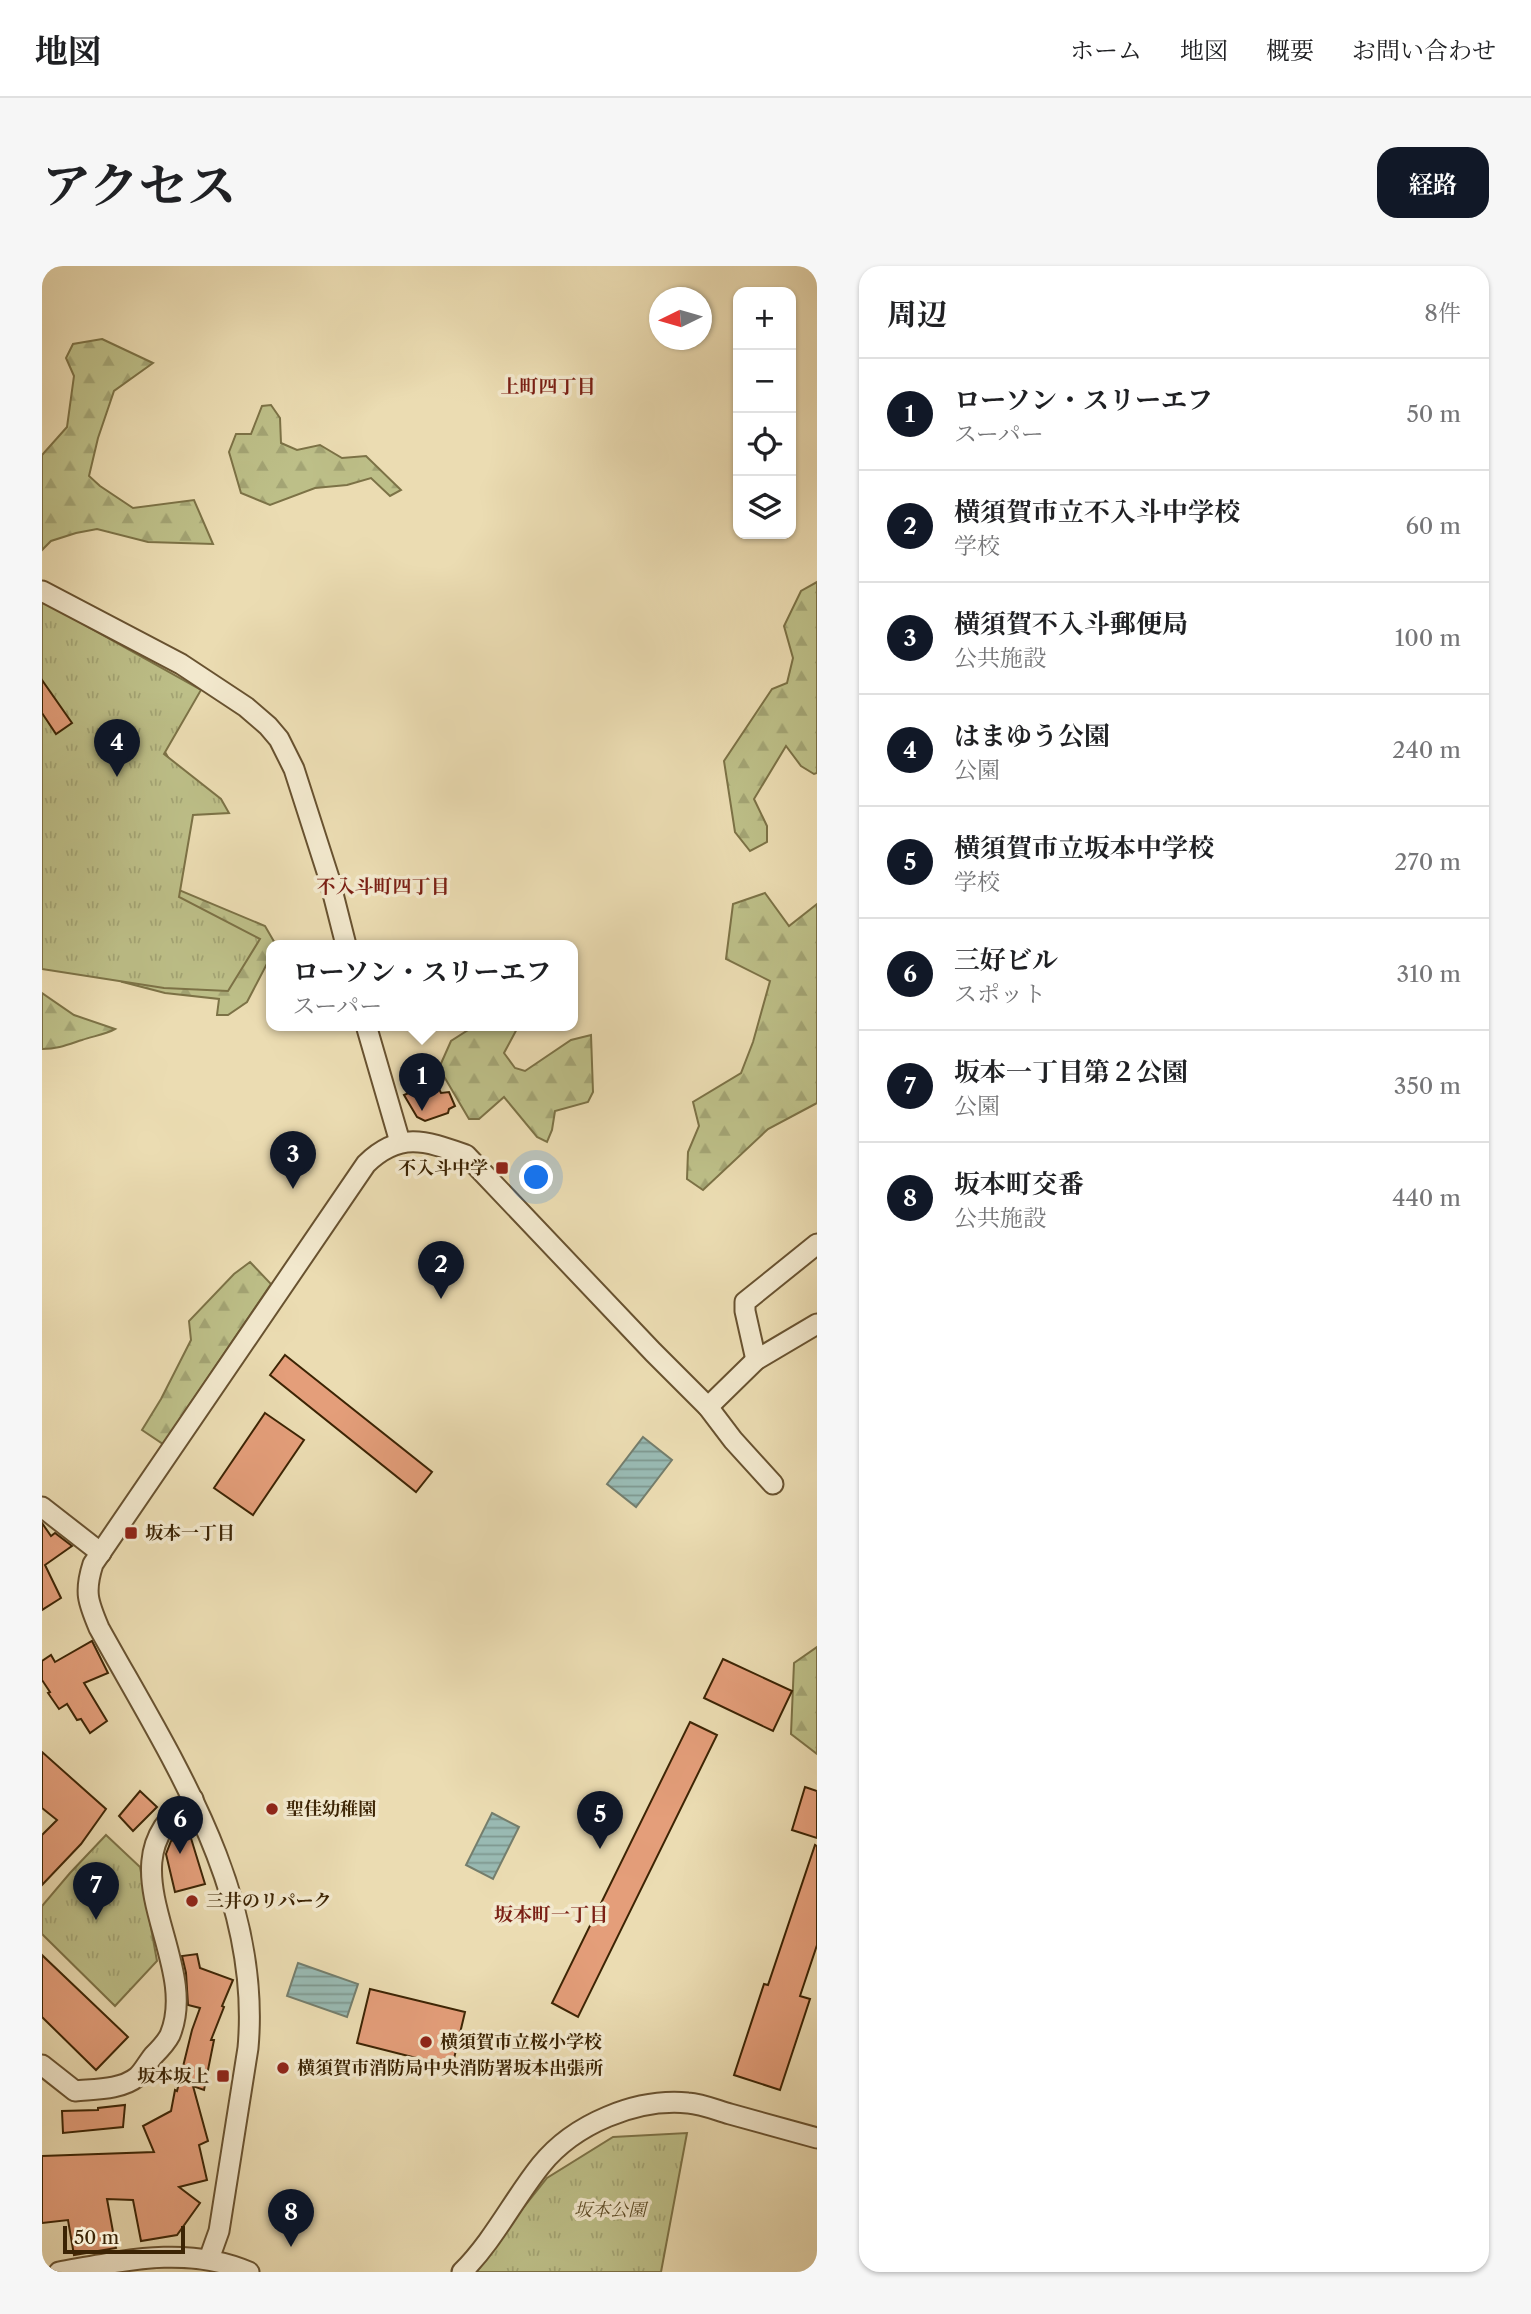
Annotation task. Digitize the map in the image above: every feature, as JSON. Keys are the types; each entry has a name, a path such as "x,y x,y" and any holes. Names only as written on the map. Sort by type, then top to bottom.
{"street":[{"path":"42,591 181,664 246,707 268,726 289,756 294,769 329,878 345,940"},
{"path":"368,1031 400,1142"},
{"path":"209,2259 219,2231 244,2072 250,2022 249,1982 233,1903 211,1836 99,1628 88,1602 87,1583 93,1564 366,1164 378,1153 400,1142 424,1142 466,1155 708,1407 733,1440 773,1484"},
{"path":"756,1360 745,1302 817,1244"},
{"path":"708,1407 756,1360 817,1324"},
{"path":"42,1507 101,1553"},
{"path":"42,2065 75,2091 116,2087 136,2078 169,2038 175,2019 176,1983 162,1932 150,1866 158,1835 170,1816 193,1799"},
{"path":"462,2272 478,2256 542,2163 568,2140 600,2121 627,2110 659,2103 690,2103 817,2138"},
{"path":"59,2272 177,2256 209,2259 249,2272"}],"green space":[{"path":"102,339 153,363 114,391 89,476 133,508 194,500 213,544 148,542 97,529 51,541 42,550 42,455 67,427 74,376 66,358 73,344"},
{"path":"271,405 280,418 281,443 297,450 320,445 342,458 366,456 401,490 390,496 371,478 347,485 315,488 270,505 241,493 229,452 236,434 251,434 262,406"},
{"path":"817,582 817,773 814,774 801,766 786,746 754,799 767,826 767,842 750,851 735,832 724,761 772,689 787,683 793,658 784,626 801,591"},
{"path":"42,601 201,690 164,754 221,799 229,813 193,815 179,897 260,939 228,991 164,988 42,969"},
{"path":"156,736 195,805 174,888 265,926 273,940 266,940 266,966 247,1002 228,1015 217,1015 219,999 165,993 123,982 142,970"},
{"path":"765,893 789,926 817,904 817,1103 768,1129 703,1190 687,1179 688,1152 699,1126 693,1102 741,1073 753,1042 770,981 726,959 733,904"},
{"path":"42,993 74,1015 115,1029 62,1046 42,1049"},
{"path":"467,1031 516,1031 504,1053 515,1068 525,1071 571,1040 591,1035 593,1092 588,1102 555,1111 547,1142 537,1137 504,1097 479,1119 469,1119 439,1068 451,1041"},
{"path":"250,1262 271,1284 163,1444 142,1430 191,1340 189,1321 234,1274"},
{"path":"817,1647 817,1754 791,1734 794,1663"},
{"path":"106,1835 140,1867 157,1961 115,2006 42,1934 42,1906"},
{"name":"坂本公園","path":"687,2133 661,2272 472,2272 547,2178 613,2137"}],"water":[{"path":"643,1437 672,1460 636,1507 607,1484"},
{"path":"492,1813 519,1827 493,1879 466,1865"},
{"path":"298,1963 358,1984 347,2017 287,1996"}],"building":[{"path":"42,680 72,723 56,734 42,713"},
{"path":"423,1087 426,1090 438,1087 441,1093 449,1092 455,1106 449,1109 448,1113 425,1121 417,1117 404,1095"},
{"path":"285,1355 432,1472 416,1492 270,1375"},
{"path":"265,1413 304,1440 253,1515 214,1488"},
{"path":"42,1523 51,1536 55,1533 72,1546 45,1565 61,1598 42,1610"},
{"path":"92,1641 108,1673 84,1683 107,1721 90,1733 81,1719 77,1720 67,1704 59,1709 48,1693 50,1692 42,1680 42,1661 51,1655 55,1662"},
{"path":"723,1659 792,1691 773,1731 704,1698"},
{"path":"690,1722 717,1735 578,2017 552,2003"},
{"path":"42,1752 106,1809 81,1844 42,1885 42,1835 57,1820 42,1808"},
{"path":"805,1787 817,1791 817,1838 792,1830"},
{"path":"140,1791 157,1807 133,1831 119,1816"},
{"path":"190,1835 205,1884 175,1892 166,1854 171,1841"},
{"path":"815,1845 817,1945 800,1996 810,1999 780,2090 734,2075 764,1984 768,1985"},
{"path":"197,1954 200,1968 233,1980 211,2040 214,2040 204,2090 193,2086 208,2141 199,2145 207,2180 179,2187 200,2203 177,2235 141,2241 133,2200 107,2199 116,2248 74,2255 68,2220 42,2223 42,2156 154,2152 143,2126 171,2111 200,2008 188,2005 182,1956"},
{"path":"42,1955 128,2037 96,2070 42,2017"},
{"path":"370,1989 465,2012 452,2067 357,2043"},
{"path":"125,2105 123,2127 63,2133 62,2111 98,2110"}],"place":[{"name":"はまゆう公園","path":"117,777"},
{"name":"ローソン・スリーエフ","path":"422,1111"},
{"name":"不入斗中学","path":"502,1168"},
{"name":"横須賀不入斗郵便局","path":"293,1189"},
{"name":"横須賀市立不入斗中学校","path":"441,1299"},
{"name":"坂本一丁目","path":"131,1533"},
{"name":"聖佳幼稚園","path":"272,1809"},
{"name":"横須賀市立坂本中学校","path":"600,1849"},
{"name":"三好ビル","path":"180,1854"},
{"name":"三井のリパーク","path":"192,1901"},
{"name":"坂本一丁目第２公園","path":"96,1920"},
{"name":"横須賀市立桜小学校","path":"426,2042"},
{"name":"横須賀市消防局中央消防署坂本出張所","path":"283,2068"},
{"name":"坂本坂上","path":"223,2076"},
{"name":"坂本町交番","path":"291,2247"}],"district":[{"name":"上町四丁目","path":"548,386"},
{"name":"不入斗町四丁目","path":"383,886"},
{"name":"坂本町一丁目","path":"551,1914"}]}
